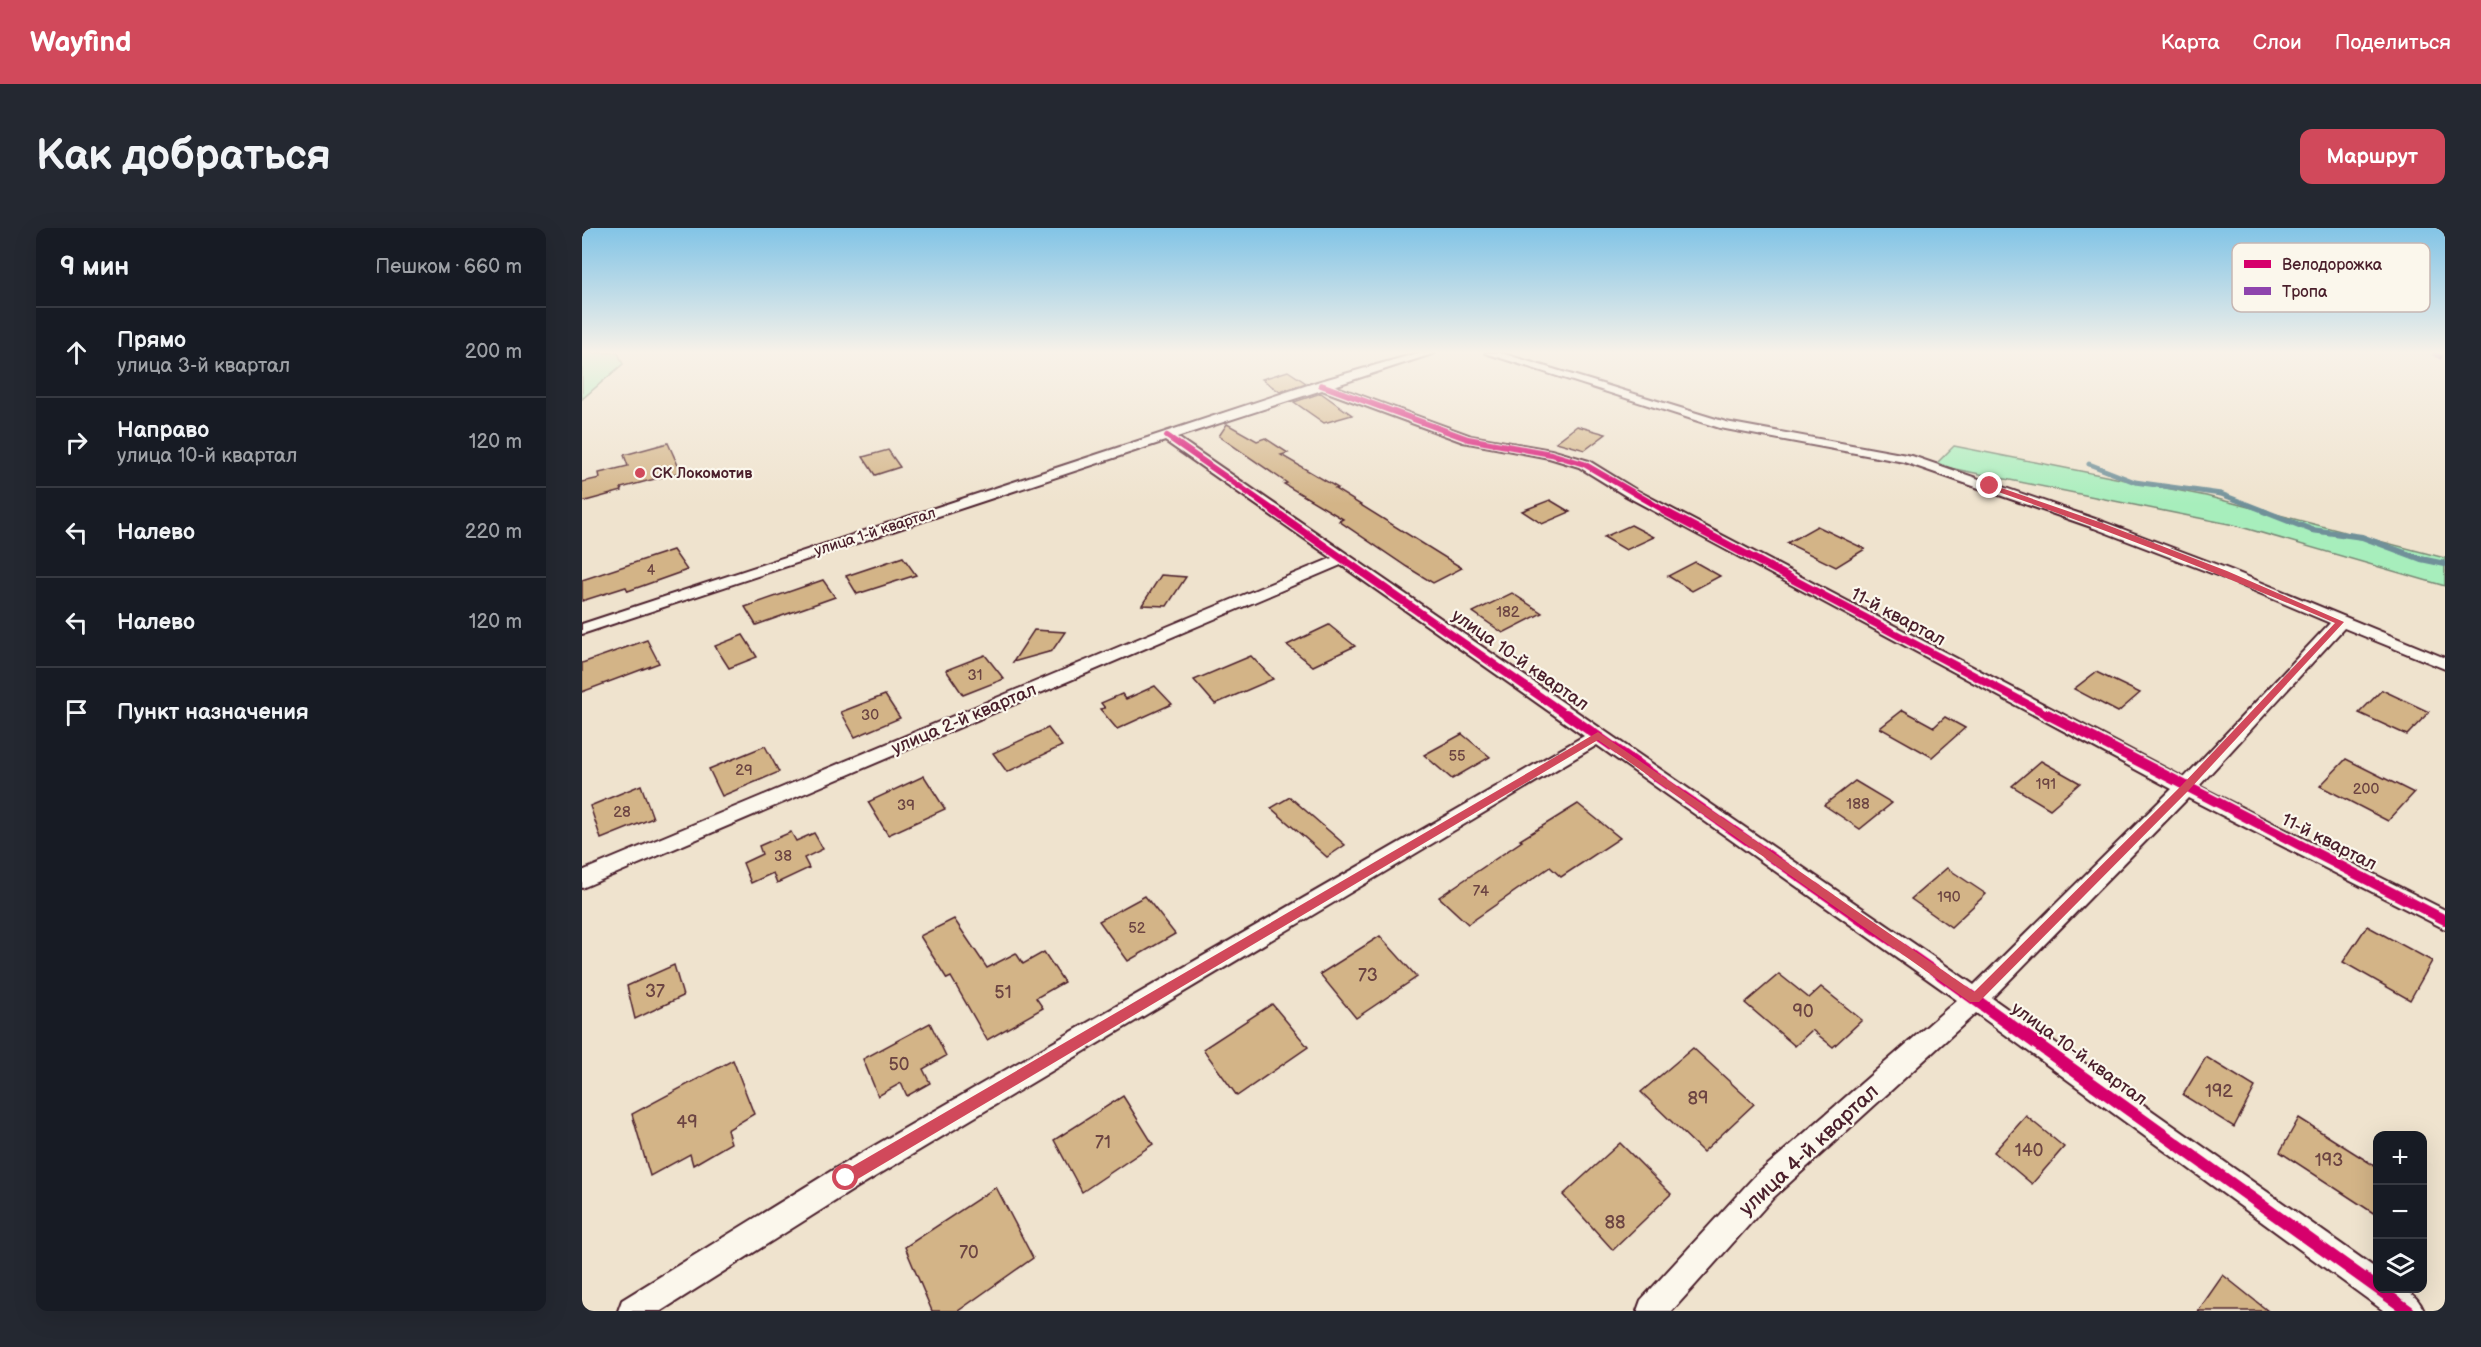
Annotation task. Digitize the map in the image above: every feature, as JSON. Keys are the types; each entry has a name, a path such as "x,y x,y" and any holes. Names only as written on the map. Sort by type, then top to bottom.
{"street":[{"name":"улица 1-й квартал","path":"582,628 1269,404"},
{"name":"11-й квартал","path":"1371,404 1468,439 1551,454 1584,464 1631,493 2186,788 2445,920"},
{"path":"1650,404 1724,425 1907,459 2099,525 2225,573 2445,664"},
{"name":"улица 10-й квартал","path":"1167,436 1975,999 2409,1311"},
{"name":"улица 2-й квартал","path":"582,880 1345,558"},
{"name":"улица 4-й квартал","path":"1652,1311 1764,1187 1975,999 2186,788 2340,622"},
{"path":"633,1311 846,1178 1598,736"}],"green space":[{"path":"1954,446 2206,496 2445,558 2445,586 2234,525 1935,465"}],"building":[{"path":"1296,404 1336,404 1352,415 1324,423"},
{"path":"1227,424 1257,441 1265,438 1288,453 1281,455 1338,488 1335,489 1462,568 1433,583 1339,521 1343,519 1284,484 1287,483 1219,436"},
{"path":"1577,426 1606,434 1585,450 1556,442"},
{"name":"СК Локомотив","path":"668,443 681,472 621,488 622,491 582,502 582,482 600,478 599,473 628,466 624,455"},
{"path":"888,450 900,467 875,475 863,457"},
{"path":"1550,500 1570,512 1542,524 1522,511"},
{"path":"1631,525 1654,537 1626,550 1604,537"},
{"path":"1817,526 1865,549 1836,567 1787,543"},
{"path":"673,550 687,570 628,591 626,587 582,601 582,580"},
{"path":"903,557 916,575 857,594 846,576"},
{"path":"1695,562 1720,576 1692,591 1668,576"},
{"path":"1161,575 1186,577 1167,606 1142,605"},
{"path":"823,580 835,597 756,625 745,607"},
{"path":"1512,593 1542,613 1503,633 1473,612"},
{"path":"1329,625 1355,646 1313,666 1287,645"},
{"path":"1034,630 1065,632 1052,651 1013,662"},
{"path":"743,635 757,657 729,668 715,646"},
{"path":"647,640 659,663 582,692 582,663"},
{"path":"985,655 1004,679 963,695 946,670"},
{"path":"1251,656 1273,679 1215,704 1194,680"},
{"path":"2096,672 2140,693 2118,712 2074,689"},
{"path":"1155,686 1172,704 1117,729 1100,709 1105,708 1101,703 1122,694 1126,699"},
{"path":"2382,690 2429,712 2407,735 2359,713"},
{"path":"885,695 900,718 855,737 841,712"},
{"path":"1903,710 1934,727 1945,717 1965,728 1932,757 1880,728"},
{"path":"1048,728 1062,746 1007,772 993,753"},
{"path":"1462,734 1490,757 1452,779 1424,755"},
{"path":"765,746 779,772 722,796 709,769"},
{"path":"2346,759 2414,793 2388,821 2320,786"},
{"path":"2041,761 2080,783 2050,809 2012,786"},
{"path":"924,776 945,809 888,835 868,802"},
{"path":"1855,781 1892,803 1860,829 1824,805"},
{"path":"641,785 653,818 601,839 590,806"},
{"path":"1290,797 1345,845 1327,857 1271,808"},
{"path":"1578,804 1620,838 1561,877 1550,867 1468,924 1439,897 1522,841 1520,840"},
{"path":"791,832 796,841 814,833 823,849 804,858 809,868 777,883 773,873 751,883 743,863 762,854 759,846"},
{"path":"1947,868 1986,894 1951,927 1911,899"},
{"path":"1145,896 1175,934 1128,961 1099,921"},
{"path":"954,919 987,968 1016,953 1023,964 1044,952 1064,982 1036,998 1043,1008 987,1040 951,977 947,979 920,936"},
{"path":"2367,926 2432,961 2410,1000 2343,962"},
{"path":"1380,936 1417,977 1356,1018 1320,974"},
{"path":"674,965 683,996 635,1019 627,986"},
{"path":"1779,974 1809,998 1821,987 1862,1020 1833,1047 1812,1030 1795,1046 1745,1003"},
{"path":"1272,1004 1308,1047 1237,1096 1203,1049"},
{"path":"930,1023 946,1056 923,1069 930,1083 907,1096 901,1083 878,1096 863,1059"},
{"path":"1693,1048 1754,1104 1703,1152 1641,1092"},
{"path":"2206,1057 2255,1087 2234,1127 2183,1095"},
{"path":"733,1060 754,1114 727,1130 731,1143 693,1165 690,1154 650,1176 632,1114"},
{"path":"1123,1096 1153,1144 1082,1192 1054,1140"},
{"path":"2026,1116 2064,1147 2032,1184 1994,1152"},
{"path":"2299,1118 2373,1165 2373,1213 2280,1152"},
{"path":"1620,1143 1671,1194 1613,1250 1563,1195"},
{"path":"996,1187 1033,1258 958,1311 932,1311 905,1247"},
{"path":"2223,1275 2268,1311 2198,1311"}],"waterway":[{"path":"2089,464 2135,482 2221,494 2267,512"},
{"path":"2263,511 2312,530 2362,537 2421,559 2445,564"}],"cycle path":[{"path":"1371,404 1468,439 1551,454 1584,464 1631,493 2186,788 2445,920"},
{"path":"1167,436 1975,999 2409,1311"}],"place":[{"name":"СК Локомотив","path":"640,473"}],"route":[{"path":"846,1178 1598,736 1975,999 2186,788 2340,622 2225,573 1990,486"}]}
